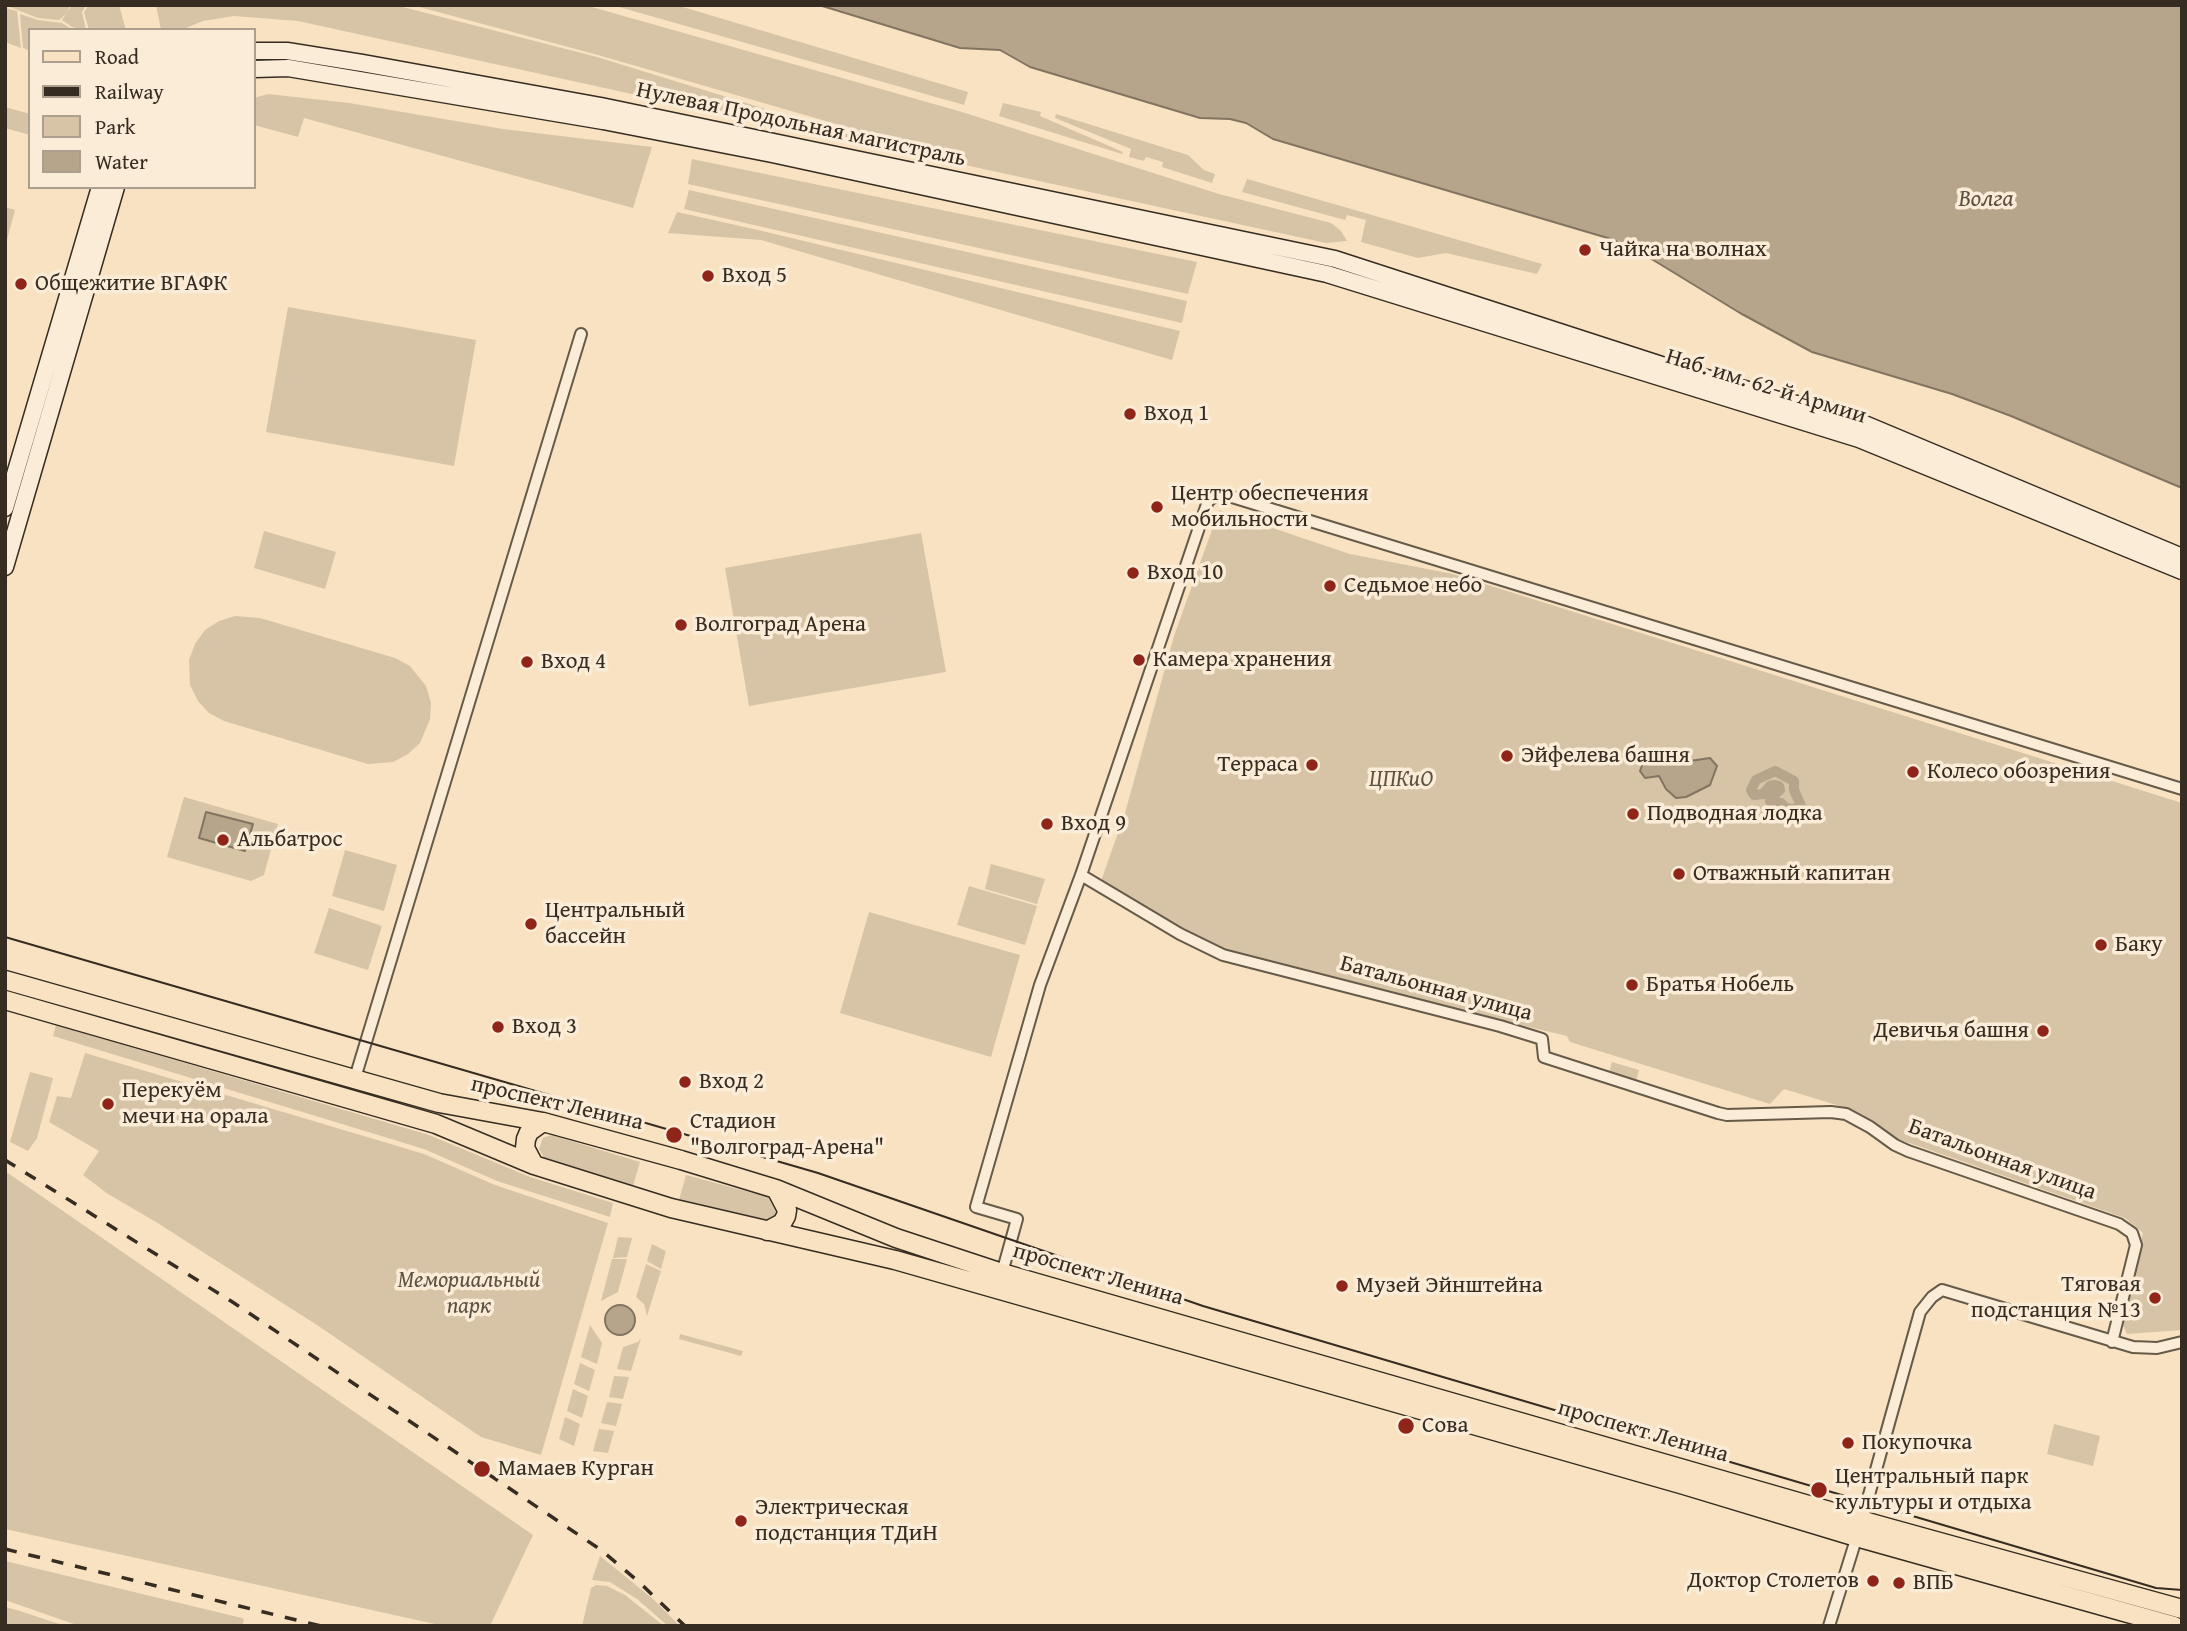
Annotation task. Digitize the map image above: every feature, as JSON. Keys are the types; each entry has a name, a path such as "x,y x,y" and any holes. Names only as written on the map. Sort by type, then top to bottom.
{"main road":[{"name":"Нулевая Продольная магистраль","path":"256,51 287,51 601,106 1335,259"},
{"name":"Нулевая Продольная магистраль","path":"256,69 288,68 616,123 1327,274"},
{"path":"5,508 99,189"},
{"path":"5,567 115,189"},
{"name":"Наб. им. 62-й Армии","path":"1335,259 1668,367 1862,423 2182,557"},
{"name":"Наб. им. 62-й Армии","path":"1327,274 1859,439 2182,570"},
{"name":"проспект Ленина","path":"5,979 439,1103 543,1122 681,1160 776,1189 895,1238 1002,1273 1859,1528 2174,1626"},
{"name":"проспект Ленина","path":"5,1000 436,1124 534,1165 671,1208 895,1260 1671,1481 2182,1609"},
{"path":"534,1165 525,1148 526,1139 529,1132 543,1122"},
{"path":"767,1231 782,1223 786,1216 787,1210 776,1189"}],"street":[{"path":"355,1078 581,334"},
{"path":"1002,1273 1017,1219 976,1207 1040,985 1081,875 1208,501 1219,493 2182,789"},
{"name":"Батальонная улица","path":"1081,875 1180,934 1223,955 1542,1039 1544,1057 1718,1113 1846,1114 1908,1151 2119,1224 2132,1233 2136,1245 2112,1342"},
{"path":"1829,1626 1920,1312 1932,1297 1942,1290 2112,1342 2146,1349 2182,1342"}],"green space":[{"path":"5,5 70,5 67,13 59,20 38,18"},
{"path":"72,5 86,5 82,12 86,28 72,27 62,20"},
{"path":"89,5 119,5 125,28 88,28 84,12"},
{"path":"156,5 395,5 597,57 866,140 870,146 298,21 234,16 203,21 186,28 161,28"},
{"path":"412,5 585,5 962,112 1219,194 1331,223 1341,231 1347,241 1326,243 900,151 886,146 874,135 598,55"},
{"path":"612,5 676,5 968,92 964,105"},
{"path":"5,8 17,11 21,48 5,42"},
{"path":"20,14 62,23 70,28 28,28 28,50 23,48"},
{"path":"268,94 349,103 503,129 652,147 633,208 304,118 298,137 256,126 256,97"},
{"path":"1003,103 1041,112 1040,116 1123,152 1122,154 999,116"},
{"path":"5,107 28,113 28,134 5,128"},
{"path":"1056,114 1188,155 1204,170 1215,174 1212,183 1162,167 1163,162 1146,157 1144,161 1129,157 1131,149 1055,118"},
{"path":"692,159 1197,262 1188,294 688,184"},
{"path":"1247,179 1542,264 1537,274 1446,253 1418,258 1361,242 1366,220 1347,215 1345,220 1242,192"},
{"path":"689,190 1187,301 1182,323 684,209"},
{"path":"5,207 15,210 5,247"},
{"path":"677,212 1180,331 1172,360 761,240 668,233"},
{"path":"288,307 476,340 454,466 266,432"},
{"name":"ЦПКиО","path":"1219,510 1350,554 1453,574 2182,803 2182,1330 2127,1334 2121,1321 2143,1233 2125,1218 1898,1139 1843,1107 1784,1089 1770,1104 1570,1042 1567,1036 1229,956 1100,884 1125,813 1174,636"},
{"path":"264,531 336,552 325,589 254,568"},
{"path":"921,533 946,672 749,706 725,568"},
{"path":"235,616 260,618 395,658 410,666 426,686 431,703 430,719 420,743 393,762 368,764 224,721 209,713 198,701 190,685 189,660 195,644 205,630 219,621"},
{"name":"Альбатрос","path":"184,797 278,824 264,875 251,881 167,857"},
{"path":"345,850 397,865 384,911 332,896"},
{"path":"991,864 1045,879 1037,904 985,889"},
{"path":"969,886 1037,906 1025,945 957,925"},
{"path":"329,908 382,926 368,970 314,953"},
{"path":"869,912 1020,955 991,1057 840,1013"},
{"path":"56,1025 429,1135 530,1177 613,1203 610,1217 497,1181 424,1149 53,1036"},
{"name":"Мемориальный парк","path":"85,1053 424,1154 495,1185 608,1223 541,1455 481,1437 320,1327 108,1194 83,1175 99,1151 49,1122 57,1096 71,1098"},
{"path":"1612,1062 1639,1070 1636,1081 1609,1073"},
{"path":"30,1072 53,1078 37,1138 28,1151 10,1142"},
{"path":"551,1135 640,1162 633,1186 546,1161 539,1149 543,1138"},
{"path":"5,1171 533,1535 490,1626 444,1626 5,1529"},
{"path":"686,1175 775,1199 779,1206 777,1216 765,1223 679,1200"},
{"path":"618,1237 632,1238 627,1257 613,1258"},
{"path":"652,1244 666,1251 661,1269 647,1261"},
{"path":"612,1259 627,1259 618,1292 601,1301"},
{"path":"646,1264 661,1271 647,1316 644,1304 636,1297"},
{"path":"590,1325 602,1343 597,1364 581,1357"},
{"path":"680,1334 743,1351 741,1356 679,1339"},
{"path":"641,1338 631,1371 617,1369 623,1347 638,1342"},
{"path":"580,1363 595,1370 589,1391 574,1384"},
{"path":"614,1376 629,1377 623,1399 609,1397"},
{"path":"573,1389 588,1396 582,1418 567,1411"},
{"path":"607,1402 622,1404 616,1426 601,1423"},
{"path":"565,1417 580,1424 574,1446 559,1439"},
{"path":"2054,1424 2100,1436 2093,1466 2047,1454"},
{"path":"599,1429 614,1431 608,1453 593,1451"},
{"path":"600,1556 653,1599 680,1626 668,1626 637,1599 610,1582 592,1580"},
{"path":"5,1561 244,1620 242,1626 74,1624 5,1600"},
{"path":"596,1585 607,1586 625,1595 664,1626 582,1626 591,1588"},
{"path":"5,1607 20,1611 65,1626 5,1626"}],"water":[{"name":"Волга","path":"819,5 2182,5 2182,488 1952,394 1812,352 1740,313 1645,255 1611,239 1273,139 1246,123 1230,119 1200,118 1030,67 1000,50 960,48"},
{"path":"1710,758 1717,766 1710,785 1686,797 1676,798 1666,789 1659,776 1645,778 1640,771 1644,760 1676,763"},
{"name":"Альбатрос","path":"206,812 253,824 245,851 199,838"},
{"path":"620,1305 626,1306 634,1314 634,1326 626,1334 620,1335 614,1334 606,1326 605,1320 606,1314 614,1306"}],"waterway":[{"path":"1775,771 1794,781 1794,790 1802,808 1787,809 1781,803 1770,801 1780,790 1779,786 1770,786 1763,794 1754,795 1751,790 1756,780 1775,771"}],"tram line":[{"path":"5,937 818,1173 1203,1306 2156,1588 2182,1590"}],"railway":[{"path":"5,1160 234,1303 601,1550 685,1626"},
{"path":"5,1549 321,1626"}],"place":[{"name":"Чайка на волнах","path":"1585,250"},
{"name":"Вход 5","path":"708,276"},
{"name":"Общежитие ВГАФК","path":"21,284"},
{"name":"Вход 1","path":"1130,414"},
{"name":"Центр обеспечения мобильности","path":"1157,507"},
{"name":"Вход 10","path":"1133,573"},
{"name":"Седьмое небо","path":"1330,586"},
{"name":"Волгоград Арена","path":"681,625"},
{"name":"Камера хранения","path":"1139,660"},
{"name":"Вход 4","path":"527,662"},
{"name":"Эйфелева башня","path":"1507,756"},
{"name":"Терраса","path":"1312,765"},
{"name":"Колесо обозрения","path":"1913,772"},
{"name":"Подводная лодка","path":"1633,814"},
{"name":"Вход 9","path":"1047,824"},
{"name":"Альбатрос","path":"223,840"},
{"name":"Отважный капитан","path":"1679,874"},
{"name":"Центральный бассейн","path":"531,924"},
{"name":"Баку","path":"2101,945"},
{"name":"Братья Нобель","path":"1632,985"},
{"name":"Вход 3","path":"498,1027"},
{"name":"Девичья башня","path":"2043,1031"},
{"name":"Вход 2","path":"685,1082"},
{"name":"Перекуём мечи на орала","path":"108,1104"},
{"name":"Стадион \"Волгоград-Арена\"","path":"674,1135"},
{"name":"Музей Эйнштейна","path":"1342,1286"},
{"name":"Тяговая подстанция №13","path":"2155,1298"},
{"name":"Сова","path":"1406,1426"},
{"name":"Покупочка","path":"1848,1443"},
{"name":"Мамаев Курган","path":"482,1469"},
{"name":"Центральный парк культуры и отдыха","path":"1819,1490"},
{"name":"Электрическая подстанция ТДиН","path":"741,1521"},
{"name":"Доктор Столетов","path":"1873,1581"},
{"name":"ВПБ","path":"1899,1583"}]}
